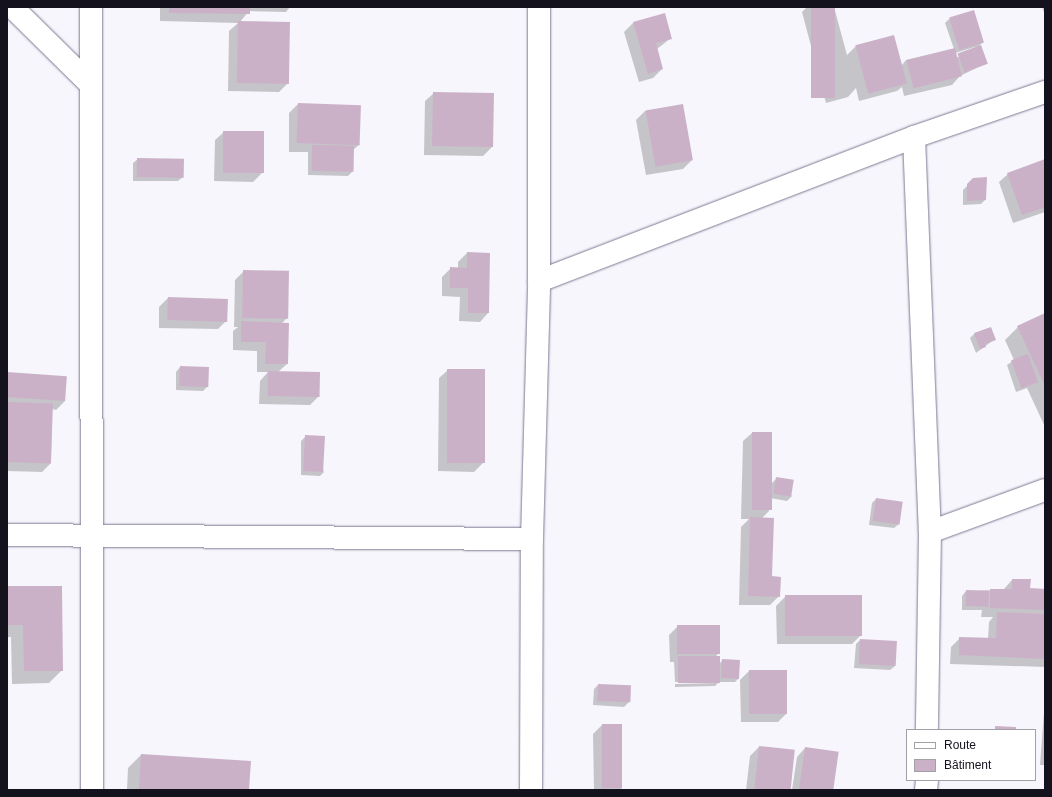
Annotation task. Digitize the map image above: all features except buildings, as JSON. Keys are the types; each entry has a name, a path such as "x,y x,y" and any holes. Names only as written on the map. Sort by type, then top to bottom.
{"street":[{"path":"12,7 90,84"},
{"path":"91,7 90,84 93,537 92,790"},
{"path":"532,790 532,539 539,281 538,7"},
{"path":"539,281 914,137 1045,92"},
{"path":"914,137 930,532 927,729"},
{"path":"930,532 1045,490"},
{"path":"7,535 93,537 532,539"}]}
